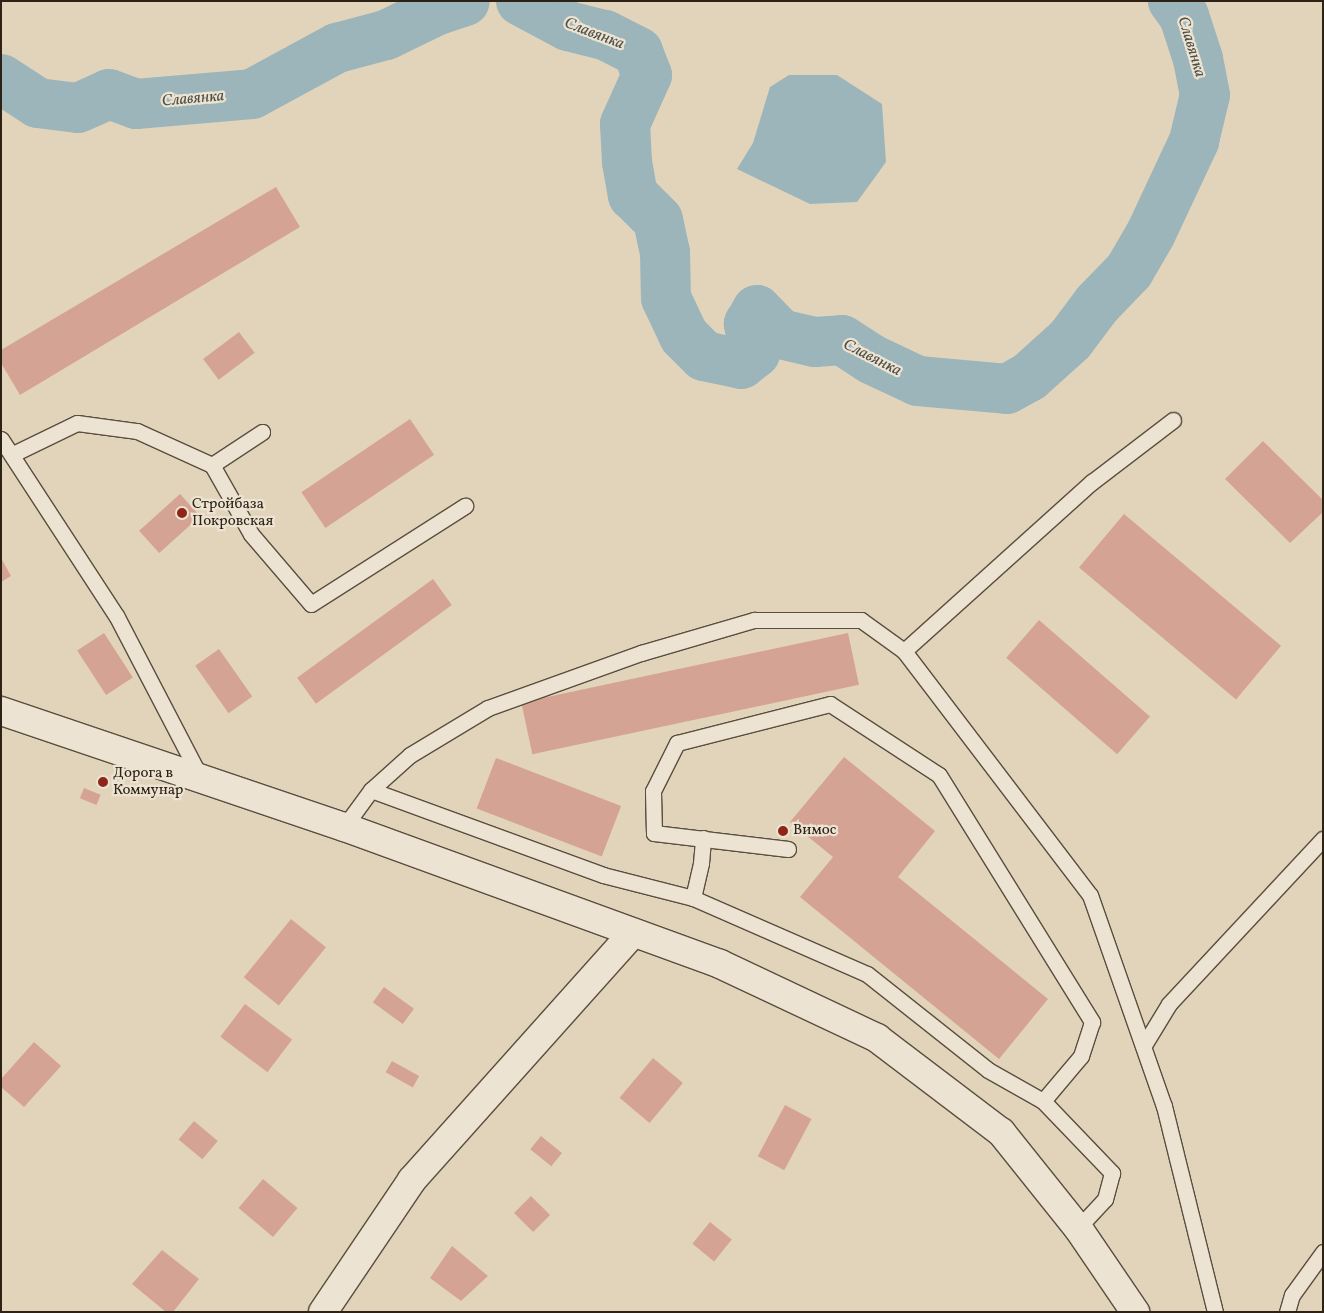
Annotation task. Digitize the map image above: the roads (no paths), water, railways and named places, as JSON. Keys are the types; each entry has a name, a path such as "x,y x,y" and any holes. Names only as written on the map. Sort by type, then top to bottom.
{"main road":[{"path":"1,711 203,781 344,827 720,964 877,1038 1001,1132 1078,1228 1135,1312"},
{"path":"323,1312 412,1180 633,933"}],"lane":[{"path":"904,651 1092,482 1173,420"},
{"path":"13,454 77,423 137,431 212,465 251,534 310,604 465,506"},
{"path":"212,465 262,432"},
{"path":"1,439 13,454 117,617 203,781"},
{"path":"344,827 371,790 410,755 488,708 641,653 754,620 861,620 904,651 916,671 1090,895 1164,1106 1215,1312"},
{"path":"788,849 654,833 653,791 678,743 830,704 940,775 1092,1022 1081,1056 1043,1101"},
{"path":"371,790 603,875 693,898 867,974 988,1070 1043,1101 1112,1174 1105,1199 1078,1228"},
{"path":"693,898 701,863 703,838"},
{"path":"1144,1045 1169,1004 1323,839"},
{"path":"1287,1312 1292,1295 1323,1252"}],"water":[{"path":"789,75 837,75 882,104 886,162 857,202 810,204 737,169 753,143 770,87"}],"waterway":[{"name":"Славянка","path":"1,79 38,103 78,108 109,94 136,104 252,94 337,48 386,35 438,10 465,1"},
{"name":"Славянка","path":"521,1 568,26 605,35 638,52 647,75 625,124 627,162 633,195 658,220 665,252 666,298 684,336 704,356 741,364 755,353 749,324 757,310 780,334 815,342 842,340 871,359 918,381 1007,389 1029,377 1070,340 1097,304 1129,271 1151,233 1194,141 1205,95 1198,59 1184,16 1173,1"}],"place":[{"name":"Стройбаза Покровская","path":"182,513"},
{"name":"Дорога в Коммунар","path":"103,782"},
{"name":"Вимос","path":"783,831"}]}
